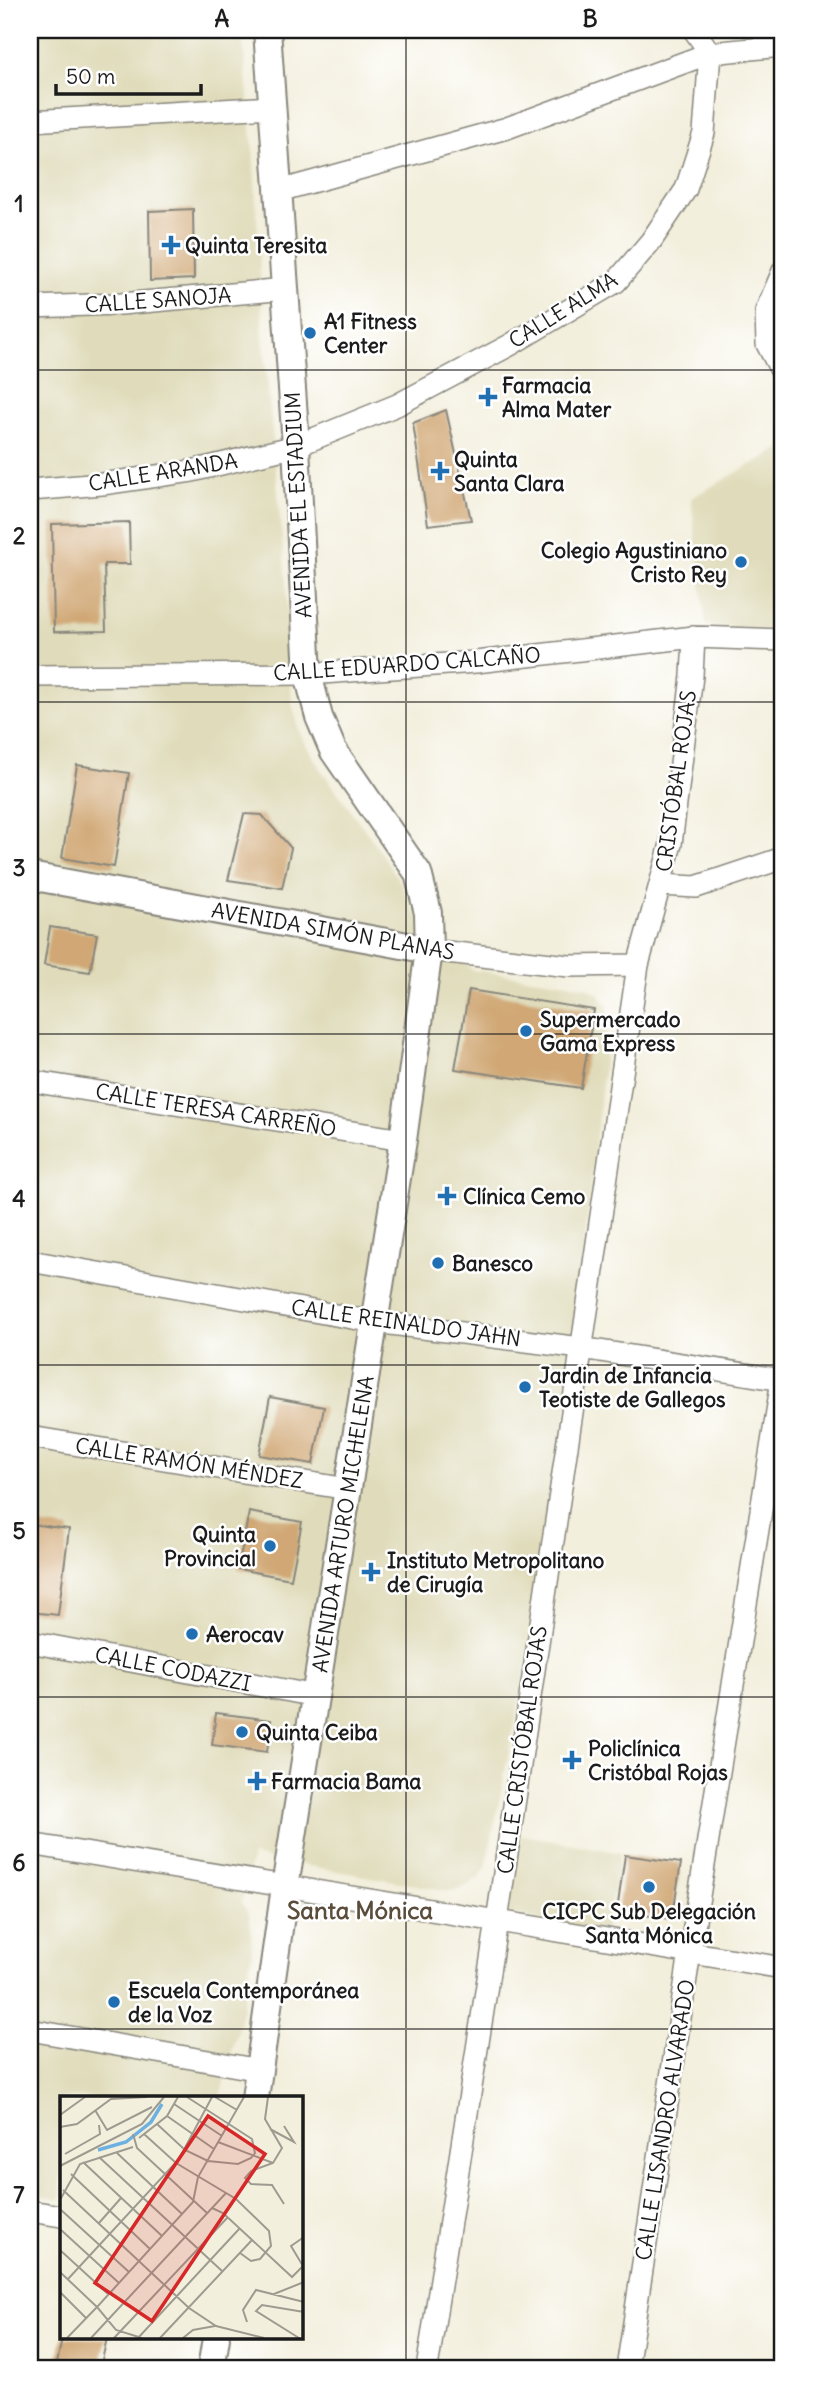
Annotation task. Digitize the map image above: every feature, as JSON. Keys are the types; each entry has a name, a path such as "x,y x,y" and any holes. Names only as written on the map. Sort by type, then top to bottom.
{"street":[{"name":"AVENIDA EL ESTADIUM","path":"267,30 296,446 308,674 319,717 333,750 418,873 428,913 429,950"},
{"path":"694,30 710,53"},
{"path":"279,191 507,128 710,53 783,46"},
{"name":"CALLE ALMA","path":"296,446 397,405 510,345 616,282 651,241 686,190 705,133 710,53"},
{"path":"30,121 273,107"},
{"path":"783,271 766,311 767,344 783,374"},
{"name":"CALLE SANOJA","path":"30,307 121,304 286,289"},
{"name":"CALLE ARANDA","path":"30,490 102,484 192,471 296,446"},
{"name":"CALLE EDUARDO CALCAÑO","path":"30,676 308,674 476,662 694,637 783,640"},
{"name":"CRISTÓBAL ROJAS","path":"638,965 671,844 692,676 694,637"},
{"path":"661,885 704,885 783,858"},
{"name":"AVENIDA SIMÓN PLANAS","path":"30,876 429,950 569,966 638,965"},
{"name":"AVENIDA ARTURO MICHELENA","path":"255,2096 285,1887 403,1139 429,950"},
{"name":"CALLE CRISTÓBAL ROJAS","path":"428,2369 638,965"},
{"name":"CALLE TERESA CARREÑO","path":"30,1081 403,1139"},
{"name":"CALLE REINALDO JAHN","path":"30,1261 375,1322 581,1348 783,1378"},
{"name":"CALLE LISANDRO ALVARADO","path":"627,2369 783,1378"},
{"name":"CALLE RAMÓN MÉNDEZ","path":"30,1437 348,1489"},
{"name":"CALLE CODAZZI","path":"30,1642 316,1696"},
{"path":"30,1844 783,1968"},
{"path":"30,2030 260,2070"},
{"path":"30,2211 60,2216"},
{"path":"211,2369 216,2340"}],"shaded area":[{"path":"30,30 242,30 254,161 263,333 286,580 292,704 301,736 319,767 402,885 413,911 472,970 588,988 599,994 607,1005 609,1018 565,1427 544,1580 486,1867 479,1877 467,1886 450,1891 252,1856 242,1903 249,1915 252,1954 242,2012 221,2096 60,2096 60,2199 30,2194"},
{"name":"Colegio Agustiniano Cristo Rey","path":"783,447 783,631 706,626 691,498"},
{"path":"518,1834 621,1853 605,1932 506,1913"}],"building":[{"name":"Quinta Teresita","path":"193,209 194,279 150,281 149,211"},
{"name":"Quinta Santa Clara","path":"446,410 471,520 428,525 413,423"},
{"path":"129,522 130,564 104,564 106,631 54,632 52,524"},
{"path":"77,765 129,773 114,867 62,858"},
{"path":"244,814 262,815 291,848 282,888 228,880"},
{"path":"50,927 97,934 90,972 44,965"},
{"name":"Supermercado Gama Express","path":"469,990 594,1010 581,1088 455,1069"},
{"path":"270,1397 324,1407 313,1464 259,1455"},
{"name":"Quinta Provincial","path":"249,1512 302,1522 291,1579 238,1569"},
{"path":"30,1524 69,1529 58,1615 30,1612"},
{"name":"Quinta Ceiba","path":"216,1713 271,1720 267,1752 212,1745"},
{"name":"CICPC Sub Delegación Santa Mónica","path":"625,1855 681,1863 672,1919 617,1911"},
{"path":"62,2340 107,2340 100,2369 56,2369"}],"place":[{"name":"Quinta Teresita","path":"171,245"},
{"name":"A1 Fitness Center","path":"310,333"},
{"name":"Farmacia Alma Mater","path":"488,397"},
{"name":"Quinta Santa Clara","path":"440,471"},
{"name":"Colegio Agustiniano Cristo Rey","path":"741,562"},
{"name":"Supermercado Gama Express","path":"526,1031"},
{"name":"Clínica Cemo","path":"447,1196"},
{"name":"Banesco","path":"438,1263"},
{"name":"Jardin de Infancia Teotiste de Gallegos","path":"525,1387"},
{"name":"Quinta Provincial","path":"270,1546"},
{"name":"Instituto Metropolitano de Cirugía","path":"371,1572"},
{"name":"Aerocav","path":"192,1634"},
{"name":"Quinta Ceiba","path":"242,1732"},
{"name":"Policlínica Cristóbal Rojas","path":"572,1760"},
{"name":"Farmacia Bama","path":"257,1781"},
{"name":"CICPC Sub Delegación Santa Mónica","path":"649,1887"},
{"name":"Escuela Contemporánea de la Voz","path":"114,2002"}],"district":[{"name":"Santa Mónica","path":"360,1910"}]}
